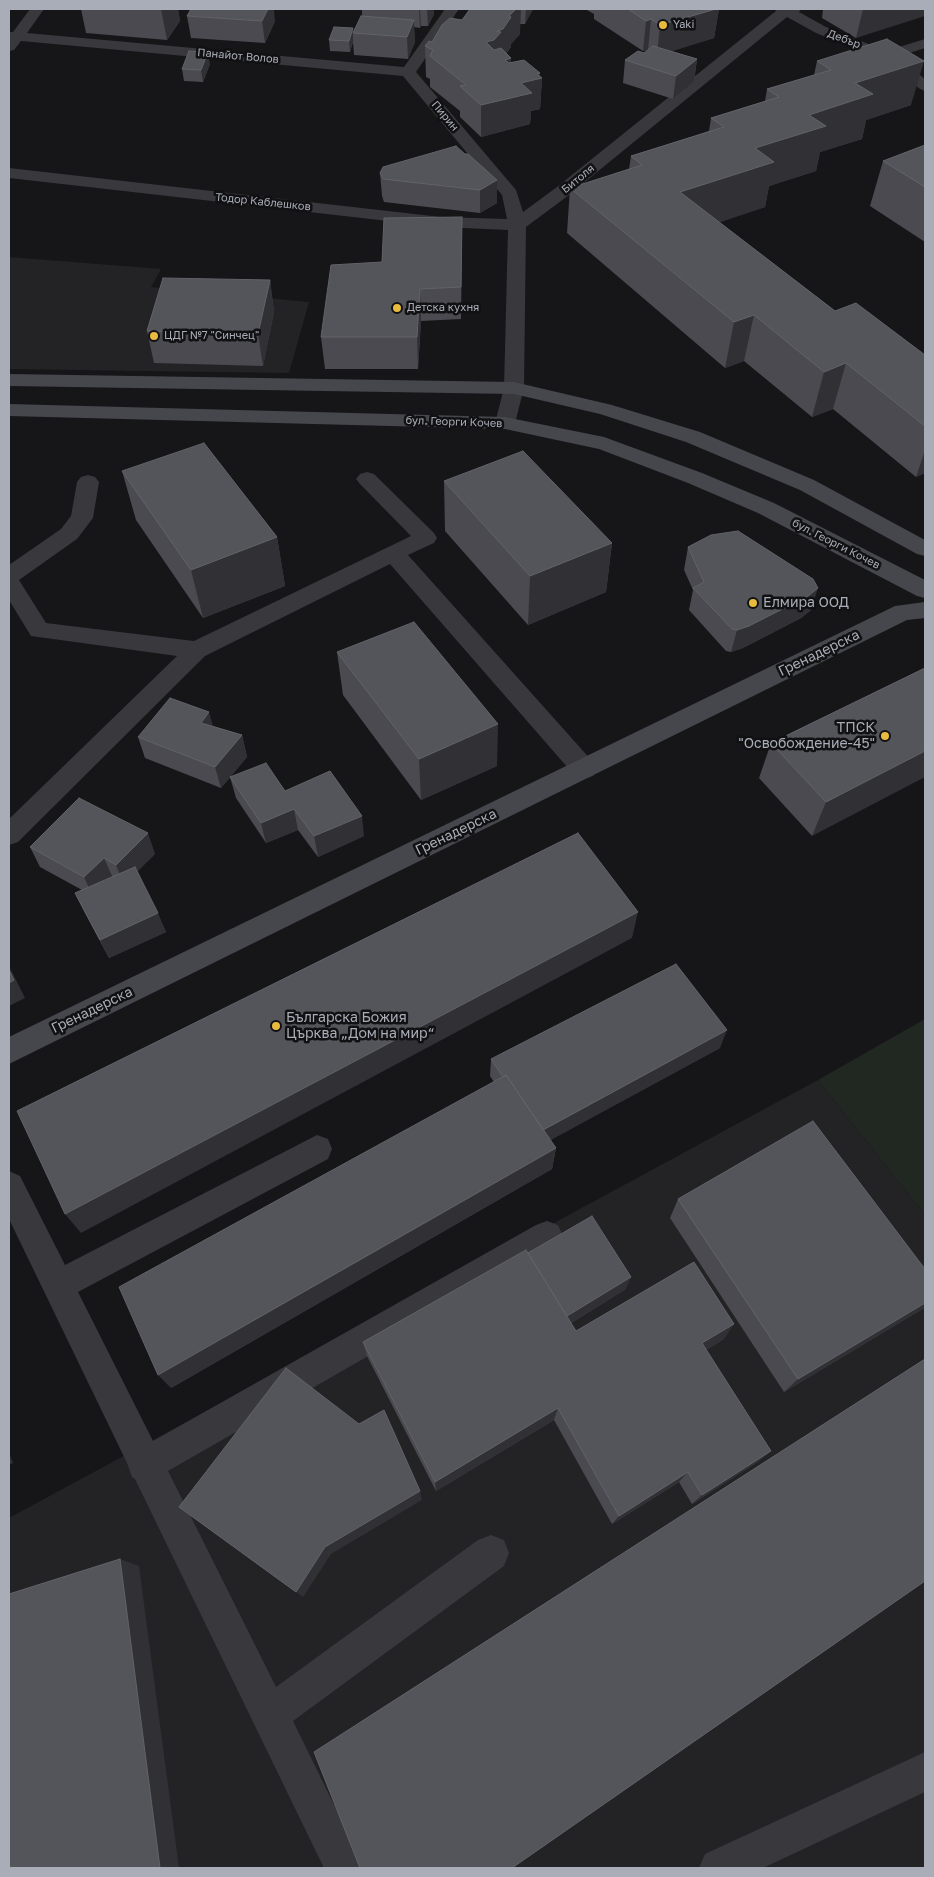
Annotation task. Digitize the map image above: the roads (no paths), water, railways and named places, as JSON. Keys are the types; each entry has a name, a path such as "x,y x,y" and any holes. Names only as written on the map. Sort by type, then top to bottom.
{"main road":[{"path":"9,380 514,388 605,409 693,437 808,485 925,548"},
{"name":"бул. Георги Кочев","path":"9,410 505,423 604,444 695,478 766,508 922,584"},
{"name":"Гренадерска","path":"9,1051 584,769 914,611 922,584"}],"street":[{"path":"12,40 37,9"},
{"path":"408,72 452,9"},
{"name":"Дебър","path":"787,10 821,30 886,56 925,86"},
{"name":"Битоля","path":"517,225 563,191 787,10"},
{"name":"Панайот Волов","path":"12,40 408,72"},
{"path":"886,56 925,43"},
{"name":"Пирин","path":"408,72 510,194 517,225"},
{"name":"Тодор Каблешков","path":"9,173 440,222 517,225"},
{"path":"505,423 514,388 517,225"},
{"path":"9,835 197,650 426,538 367,479"},
{"path":"9,576 69,534 82,518 88,482"},
{"path":"393,553 584,769"},
{"path":"9,582 39,630 197,650"},
{"path":"58,1286 317,1149"},
{"path":"9,1186 144,1465 345,1868"},
{"path":"144,1465 547,1236"},
{"path":"269,1715 492,1553"},
{"path":"719,1868 925,1772"}],"place":[{"name":"Yaki","path":"663,25"},
{"name":"Детска кухня","path":"397,308"},
{"name":"ЦДГ №7 \"Синчец\"","path":"154,336"},
{"name":"Елмира ООД","path":"753,603"},
{"name":"ТПСК \"Освобождение-45\"","path":"885,736"},
{"name":"Българска Божия Църква „Дом на мир“","path":"276,1026"}]}
